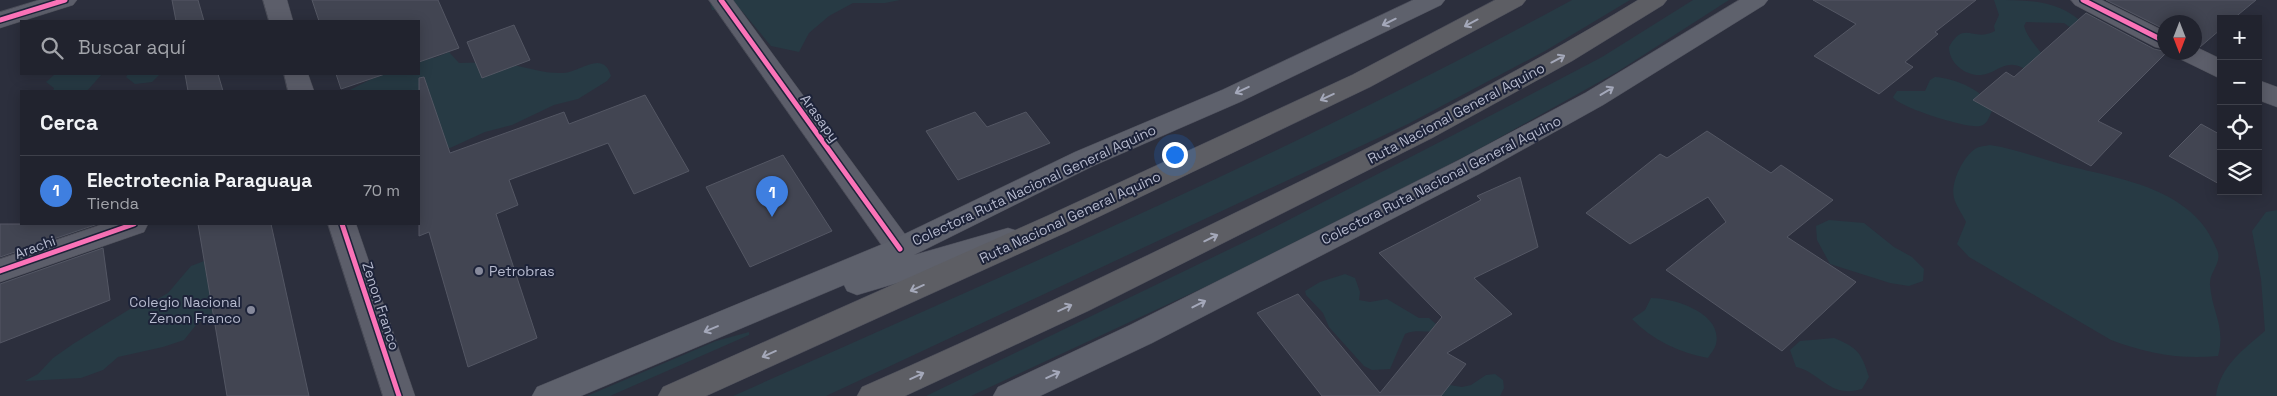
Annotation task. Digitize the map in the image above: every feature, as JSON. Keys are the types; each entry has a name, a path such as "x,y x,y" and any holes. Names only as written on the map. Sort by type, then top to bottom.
{"highway":[{"name":"Ruta Nacional General Aquino","path":"674,396 1057,224 1361,81 1514,0"},
{"name":"Ruta Nacional General Aquino","path":"873,396 1136,275 1359,164 1590,42 1655,0"}],"main road":[{"name":"Colectora Ruta Nacional General Aquino","path":"548,396 738,318 900,248 1084,159 1231,96 1433,0"},
{"name":"Colectora Ruta Nacional General Aquino","path":"1009,396 1141,334 1478,162 1594,99 1756,0"},
{"path":"738,318 1057,224"}],"street":[{"path":"0,20 65,0"},
{"path":"275,0 281,20"},
{"name":"Arasapy","path":"721,0 900,248"},
{"path":"2083,0 2157,37"},
{"path":"2202,60 2217,68"},
{"path":"296,75 301,90"},
{"path":"2262,91 2277,98"},
{"name":"Arachi","path":"0,271 131,225"},
{"name":"Zenon Franco","path":"342,225 399,396"}],"shaded area":[{"path":"709,0 900,0 885,3 853,3 829,16 809,33 799,52 771,46 742,11 712,10"},
{"path":"1572,0 1630,0 1545,51 1408,124 826,396 733,396 1051,254 1262,157 1366,107"},
{"path":"1693,0 1729,0 1617,72 1481,148 1278,253 971,396 926,396 1263,233 1461,131 1602,57"},
{"path":"1994,0 2033,1 2055,6 2076,17 2086,26 2071,28 2064,23 2026,22 2024,26 2028,36 2047,62 2025,69 2007,65 1987,74 1975,75 1964,71 1955,63 1949,47 1959,34 1981,35 1995,31 1994,26 1999,15"},
{"path":"420,51 434,58 449,52 459,63 500,63 556,73 570,72 597,63 603,64 611,76 607,81 578,99 554,105 512,125 485,132 450,148 427,147 420,144 420,90 350,90 379,75 420,75"},
{"path":"54,75 101,75 88,90 53,90 54,88 46,82"},
{"path":"127,75 159,75 152,82 135,84 126,77"},
{"path":"1935,77 1960,83 1984,97 1992,111 1986,122 1980,126 1973,126 1949,121 1907,106 1893,97 1897,91 1925,91 1930,80"},
{"path":"1990,145 2131,182 2173,200 2191,213 2206,229 2218,255 2210,285 2220,328 2218,356 2190,357 2163,354 2137,349 2111,340 1969,257 1957,244 1966,222 1954,198 1954,185 1962,164 1970,153 1978,147"},
{"path":"2277,210 2277,396 2216,396 2222,376 2234,359 2265,331 2261,279 2252,231 2266,212"},
{"path":"1829,220 1864,223 1894,247 1912,257 1924,269 1923,281 1909,286 1890,283 1830,264 1817,240 1816,226"},
{"path":"212,258 214,312 196,325 184,340 163,347 118,357 103,370 81,378 25,381 38,374 53,358 73,344 130,309 149,304 168,293 191,266"},
{"path":"1345,274 1355,278 1360,292 1359,300 1370,302 1387,299 1419,318 1429,318 1436,324 1439,331 1405,334 1390,369 1372,370 1364,366 1329,327 1323,313 1306,295 1305,291 1320,282"},
{"path":"1651,298 1684,304 1705,316 1712,324 1716,333 1716,344 1708,358 1687,353 1657,339 1632,319 1645,310"},
{"path":"749,332 749,335 610,396 587,396 716,341"},
{"path":"1834,338 1854,348 1861,356 1869,377 1862,389 1850,391 1833,388 1809,372 1796,367 1790,350 1800,341"},
{"path":"1495,374 1503,380 1504,388 1500,396 1400,396 1443,384 1462,387 1471,385 1486,375"}],"building":[{"path":"172,0 198,0 204,20 176,20"},
{"path":"312,0 438,0 459,48 420,62 420,20 319,20"},
{"path":"1813,0 1976,0 1935,32 1938,34 1905,62 1913,67 1879,94 1814,56 1856,24"},
{"path":"2106,0 2256,0 2238,15 2217,15 2217,32 2202,45 2202,15 2157,15 2157,26"},
{"path":"2086,13 2157,50 2157,60 2159,60 2098,121 2122,133 2091,166 1973,100 2006,72 2014,77"},
{"path":"514,25 530,60 482,78 467,42"},
{"path":"185,75 218,75 223,90 188,90"},
{"path":"336,75 382,75 341,89"},
{"path":"424,77 450,153 564,112 569,124 645,95 689,171 634,194 608,143 509,180 518,205 496,214 537,338 468,367 429,232 419,236 419,78"},
{"path":"975,112 987,127 1026,112 1050,143 958,180 926,131"},
{"path":"2201,124 2217,133 2217,183 2169,156"},
{"path":"1707,131 1771,173 1781,165 1833,200 1787,237 1856,282 1782,351 1666,270 1726,222 1708,197 1630,244 1586,213 1660,154 1667,158"},
{"path":"783,155 832,231 750,267 706,187"},
{"path":"1520,177 1538,247 1474,278 1512,314 1447,353 1466,364 1441,396 1322,396 1257,313 1298,294 1380,393 1442,317 1379,253 1481,200 1477,196"},
{"path":"0,224 95,225 0,257"},
{"name":"Colegio Nacional Zenon Franco","path":"198,225 271,225 309,396 227,396"},
{"name":"Colegio Nacional Zenon Franco","path":"103,248 110,300 0,343 0,284"}],"cycle path":[{"path":"0,20 65,0"},
{"path":"721,0 900,249"},
{"path":"2083,0 2157,37"},
{"path":"0,271 131,225"},
{"path":"342,225 399,396"}],"place":[{"name":"Electrotecnia Paraguaya","path":"772,217"},
{"name":"Petrobras","path":"479,271"},
{"name":"Colegio Nacional Zenon Franco","path":"251,310"}]}
